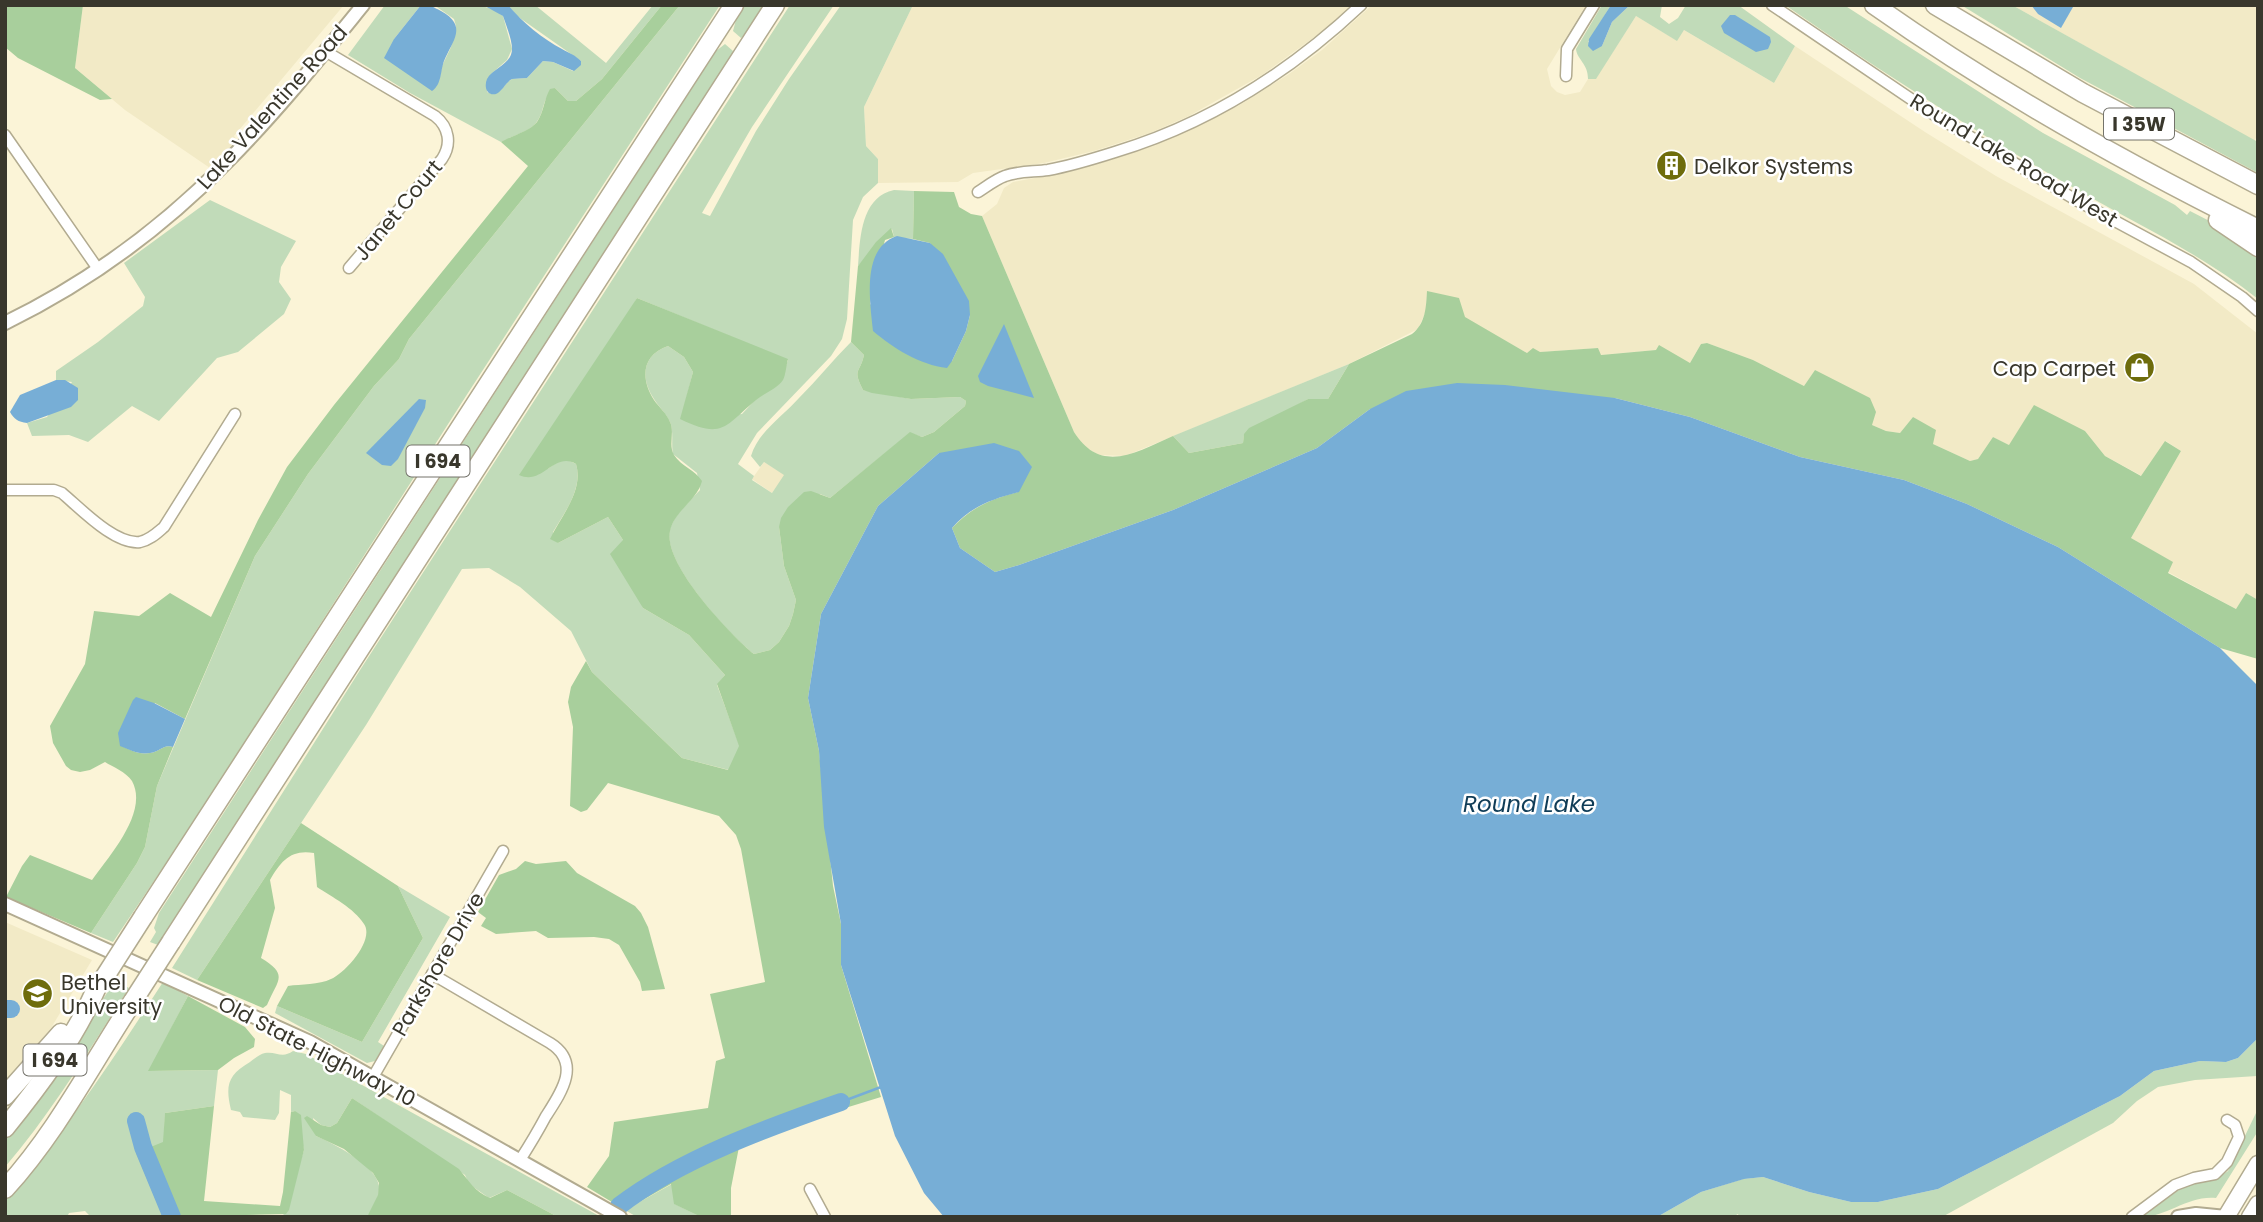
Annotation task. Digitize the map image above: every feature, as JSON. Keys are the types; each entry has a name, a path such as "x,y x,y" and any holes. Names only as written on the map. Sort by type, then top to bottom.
{"highway":[{"name":"I 694","path":"5,1128 65,1045 88,1009 100,983 734,5"},
{"name":"I 694","path":"5,1177 80,1084 776,5"},
{"name":"I 35W","path":"1874,5 2001,89 2145,172 2258,229"},
{"name":"I 35W","path":"1935,5 2083,93 2255,183"},
{"path":"2145,172 2258,247"},
{"path":"5,1096 53,1043 100,983"},
{"path":"5,1189 47,1138 80,1084"}],"main road":[{"path":"2226,1217 2258,1164"},
{"path":"2250,1217 2258,1204"}],"street":[{"name":"Lake Valentine Road","path":"5,323 61,293 153,229 227,162 363,5"},
{"path":"978,192 1004,176 1051,169 1117,152 1197,120 1273,77 1320,42 1361,5"},
{"path":"1566,76 1567,49 1594,5"},
{"name":"Round Lake Road West","path":"1772,5 1938,118 2076,200 2191,262 2242,297 2258,312"},
{"name":"Janet Court","path":"325,51 435,116 444,125 449,141 442,159 349,268"},
{"path":"5,135 98,269"},
{"path":"5,490 54,490 116,537 139,542 148,540 164,527 235,414"},
{"name":"Parkshore Drive","path":"373,1077 503,851"},
{"name":"Old State Highway 10","path":"5,904 310,1042 620,1217"},
{"path":"432,974 550,1043 563,1056 566,1073 563,1088 520,1160"},
{"path":"2132,1217 2175,1185 2215,1174 2222,1169 2239,1137 2235,1125 2227,1120"},
{"path":"810,1189 825,1217"},
{"path":"2178,1217 2203,1214 2226,1217"}],"shaded area":[{"path":"83,5 344,5 234,136 237,140 210,168 125,110 75,68"},
{"path":"913,5 1352,5 1324,30 1262,75 1189,116 1150,133 1044,163 973,173 958,182 878,183 878,159 866,146 864,107"},
{"path":"1372,5 1586,5 1547,69 1551,86 1565,95 1580,92 1588,79 1596,78 1636,16 1676,40 1684,30 1774,83 1795,46 1996,176 2194,284 2258,334 2258,600 2246,593 2236,609 2168,572 2172,562 2131,538 2181,451 2166,441 2142,476 2105,456 2085,431 2009,445 1993,437 1978,459 1970,461 1933,444 1913,417 1900,433 1872,425 1815,370 1804,386 1753,360 1707,343 1701,344 1690,363 1657,350 1600,355 1598,348 1527,353 1464,317 1461,309 1427,292 1426,311 1418,329 1349,364 1125,456 1099,455 1083,446 1074,432 982,216 997,204 1004,188 1013,182 1076,170 1153,146 1238,106 1322,50"},
{"path":"2012,5 2258,5 2258,135 2254,141"},
{"path":"764,462 785,475 772,493 752,479"},
{"name":"Bethel University","path":"5,922 92,960 51,1028 5,1083"}],"green space":[{"path":"5,5 83,5 75,68 112,99 100,100 18,58 5,47"},
{"path":"385,5 421,5 394,39 439,81 456,26 454,19 434,5 479,5 503,16 512,49 507,60 491,74 487,92 495,93 512,79 527,78 543,61 553,62 573,71 581,61 517,16 508,5 535,5 606,63 653,5 662,5 602,79 576,101 568,101 555,88 547,97 533,126 501,142 410,93 348,55"},
{"path":"662,5 680,5 409,339 399,359 374,386 308,474 255,556 185,719 155,703 120,745 142,753 173,747 157,786 145,847 91,933 6,897 30,855 92,880 117,846 131,820 136,793 132,781 123,772 105,762 90,770 71,770 53,743 50,726 85,664 94,611 139,616 170,593 211,617 287,467 528,166 501,142 537,122 550,89 555,88 568,101 576,101 602,79"},
{"path":"680,5 720,5 195,820 113,942 91,933 145,847 157,786 255,556 308,474 374,386 399,359 409,339"},
{"path":"744,5 766,5 751,29 741,38 733,31 737,16"},
{"path":"790,5 834,5 752,127 702,213 710,216 756,131 841,5 913,5 864,107 866,146 878,159 878,183 863,197 853,220 847,319 842,339 831,356 757,433 738,464 754,476 752,480 772,493 784,475 764,462 760,467 751,456 754,447 851,342 864,355 857,374 863,390 911,399 960,397 966,401 965,406 934,432 922,437 910,433 830,498 820,494 779,527 784,566 796,600 789,626 779,642 770,650 754,654 729,631 700,597 676,560 670,543 670,529 679,513 700,490 697,473 673,454 671,426 650,391 645,375 648,361 659,350 668,346 684,357 693,372 681,419 742,414 756,399 779,384 788,360 637,298 548,469 565,460 576,464 578,473 572,499 553,532 558,543 608,517 623,540 643,608 689,635 725,675 717,685 740,747 729,770 682,758 592,672 571,631 520,587 489,568 462,569 366,725 197,980 172,968 362,667"},
{"path":"1602,5 1611,5 1588,42 1602,46 1612,22 1630,5 1662,5 1660,17 1669,24 1678,18 1686,5 1738,5 1795,46 1774,83 1684,30 1677,41 1636,16 1596,79 1588,79 1576,49"},
{"path":"1785,5 1844,5 2043,133 2175,205 2187,215 2190,211 2227,230 2258,253 2258,299 2189,252 1959,120"},
{"path":"1961,5 2012,5 2258,142 2258,173 2080,78"},
{"path":"725,44 733,51 729,65 158,945 150,942 156,932 154,928 159,913 716,51"},
{"path":"894,190 914,191 913,239 894,237 892,229 858,266 864,220 875,201"},
{"path":"914,191 954,192 959,207 971,214 982,216 1074,432 1096,453 1120,456 1173,436 1189,453 1243,443 1244,434 1249,428 1308,399 1328,399 1349,364 1417,330 1426,309 1427,291 1459,298 1465,317 1527,353 1533,348 1540,352 1598,348 1601,355 1656,350 1659,345 1690,363 1701,344 1707,343 1753,360 1804,386 1815,370 1870,398 1876,412 1872,425 1900,433 1913,417 1936,430 1933,444 1970,461 1978,459 1993,437 2009,445 2034,405 2085,431 2105,456 2141,476 2165,441 2181,451 2131,538 2173,562 2168,573 2236,609 2246,593 2258,600 2258,659 2220,648 2058,547 1967,504 1904,480 1800,457 1690,417 1615,398 1370,409 1317,448 1173,510 995,572 960,548 952,528 982,505 1018,492 939,453 878,506 821,614 808,698 819,751 833,886 841,924 841,965 881,1097 764,1133 739,1147 731,1188 731,1217 701,1217 674,1204 671,1184 625,1210 587,1187 609,1156 614,1122 708,1108 716,1061 725,1058 710,994 765,982 741,849 736,835 719,816 608,783 587,810 581,812 570,806 573,727 568,702 571,687 586,661 592,672 682,758 728,770 739,746 717,684 725,675 689,635 643,608 610,554 623,540 608,517 558,543 550,539 574,494 578,474 576,464 561,462 535,476 519,475 637,298 788,359 784,378 780,383 730,423 715,429 706,429 680,419 693,372 684,357 668,346 659,350 648,361 645,376 654,400 670,422 674,455 702,481 672,524 671,545 677,561 700,597 743,644 754,654 770,650 789,626 796,600 784,566 779,527 788,507 804,492 811,491 830,498 910,432 922,437 934,432 965,406 966,401 960,397 911,399 872,393 863,390 858,378 864,355 851,342 858,266 876,242 891,228 894,237 885,240 870,304 952,361 966,331 970,315 930,243 913,239"},
{"path":"210,200 296,241 281,267 279,282 291,299 284,314 238,352 217,358 159,421 132,406 88,442 69,435 32,436 27,423 47,417 72,382 56,380 56,371 143,306 145,297 124,263"},
{"path":"1349,364 1328,399 1308,399 1244,435 1243,443 1189,453 1173,436"},
{"path":"301,823 398,886 423,938 362,1042 277,1006 288,986 321,982 337,976 357,955 365,938 366,931 360,918 317,887 314,853 299,853 288,858 270,880 275,908 261,958 275,969 279,978 267,1005 263,1008 197,980"},
{"path":"525,861 536,864 566,861 577,873 635,906 648,927 665,989 642,991 640,982 619,945 609,939 548,938 536,931 496,934 481,926 486,918 478,912 499,875 516,869"},
{"path":"398,886 450,917 378,1042 384,1046 375,1061 367,1063 275,1013 277,1006 362,1042 423,938"},
{"path":"163,982 188,996 149,1071 218,1070 214,1106 165,1113 163,1217 91,1217 85,1211 69,1213 67,1217 5,1217 5,1201 68,1121"},
{"path":"123,985 129,988 85,1057 39,1124 5,1167 5,1141 56,1074 110,988 118,991"},
{"path":"188,996 245,1027 255,1039 254,1047 218,1070 148,1071"},
{"path":"2258,1038 2257,1076 2195,1080 2158,1087 2137,1101 2113,1123 1942,1217 1739,1217 1738,1214 1732,1217 1657,1217 1701,1192 1743,1179 1763,1177 1851,1202 1878,1202 1938,1189 2120,1096 2154,1071 2200,1061 2226,1062 2238,1058"},
{"path":"293,1051 306,1054 601,1217 558,1217 507,1190 489,1198 469,1184 465,1175 352,1098 337,1123 330,1127 321,1125 313,1118 316,1136 363,1163 376,1178 378,1194 367,1217 228,1217 235,1214 283,1216 304,1150 295,1111 291,1112 291,1095 280,1090 279,1113 275,1120 243,1117 240,1112 231,1110 228,1094 233,1076 259,1055 282,1055"},
{"path":"352,1098 459,1169 484,1195 490,1198 507,1190 558,1217 367,1217 378,1195 379,1183 373,1173 344,1149 316,1136 304,1118 307,1116 330,1127 337,1123"},
{"path":"214,1106 204,1201 280,1206 291,1112 295,1111 301,1115 304,1150 286,1214 163,1217 136,1153 163,1142 165,1113"},
{"path":"2256,1113 2258,1131 2216,1198 2196,1200 2160,1214 2142,1217 2187,1184 2215,1180 2228,1171"},
{"path":"672,1184 675,1204 701,1217 637,1217 625,1210"}],"water":[{"path":"421,5 441,11 454,22 456,28 439,81 432,91 384,58 394,39"},
{"path":"483,5 508,5 540,35 579,59 581,65 574,71 553,62 543,61 527,78 512,79 496,94 488,92 487,79 509,58 512,45 503,16"},
{"path":"1611,5 1630,5 1612,22 1602,46 1593,51 1588,46 1589,39"},
{"path":"2031,5 2073,7 2061,28 2038,14"},
{"path":"1730,15 1735,15 1770,37 1768,49 1756,52 1724,33 1721,26"},
{"path":"897,236 930,243 943,254 969,301 970,315 966,331 947,368 907,355 873,331 870,277 873,263 886,242"},
{"path":"1004,324 1034,398 980,382 978,376"},
{"path":"56,380 65,380 78,388 78,400 71,407 27,423 13,417 10,412 20,395"},
{"name":"Round Lake","path":"1457,383 1505,385 1615,398 1690,417 1800,457 1904,480 1967,504 2058,547 2220,648 2258,686 2258,1038 2238,1058 2226,1062 2200,1061 2154,1071 2120,1096 1938,1189 1878,1202 1851,1202 1763,1177 1744,1179 1701,1192 1657,1217 944,1217 924,1193 895,1136 841,965 841,924 824,827 819,751 808,698 821,614 878,506 939,453 994,443 1019,451 1032,467 1019,492 982,505 966,514 952,528 960,548 995,572 1173,510 1317,448 1370,409 1406,391"},
{"path":"419,399 426,400 425,408 398,459 391,466 382,465 366,453"},
{"path":"136,697 185,719 173,747 146,753 120,746 118,733"}],"waterway":[{"path":"5,1009 11,1009"},
{"path":"841,1102 881,1087"},
{"path":"619,1206 669,1173 697,1159 841,1102"},
{"path":"136,1121 143,1147 172,1217"}],"place":[{"name":"Delkor Systems","path":"1671,166"},
{"name":"Cap Carpet","path":"2139,368"},
{"name":"Bethel University","path":"38,994"}]}
